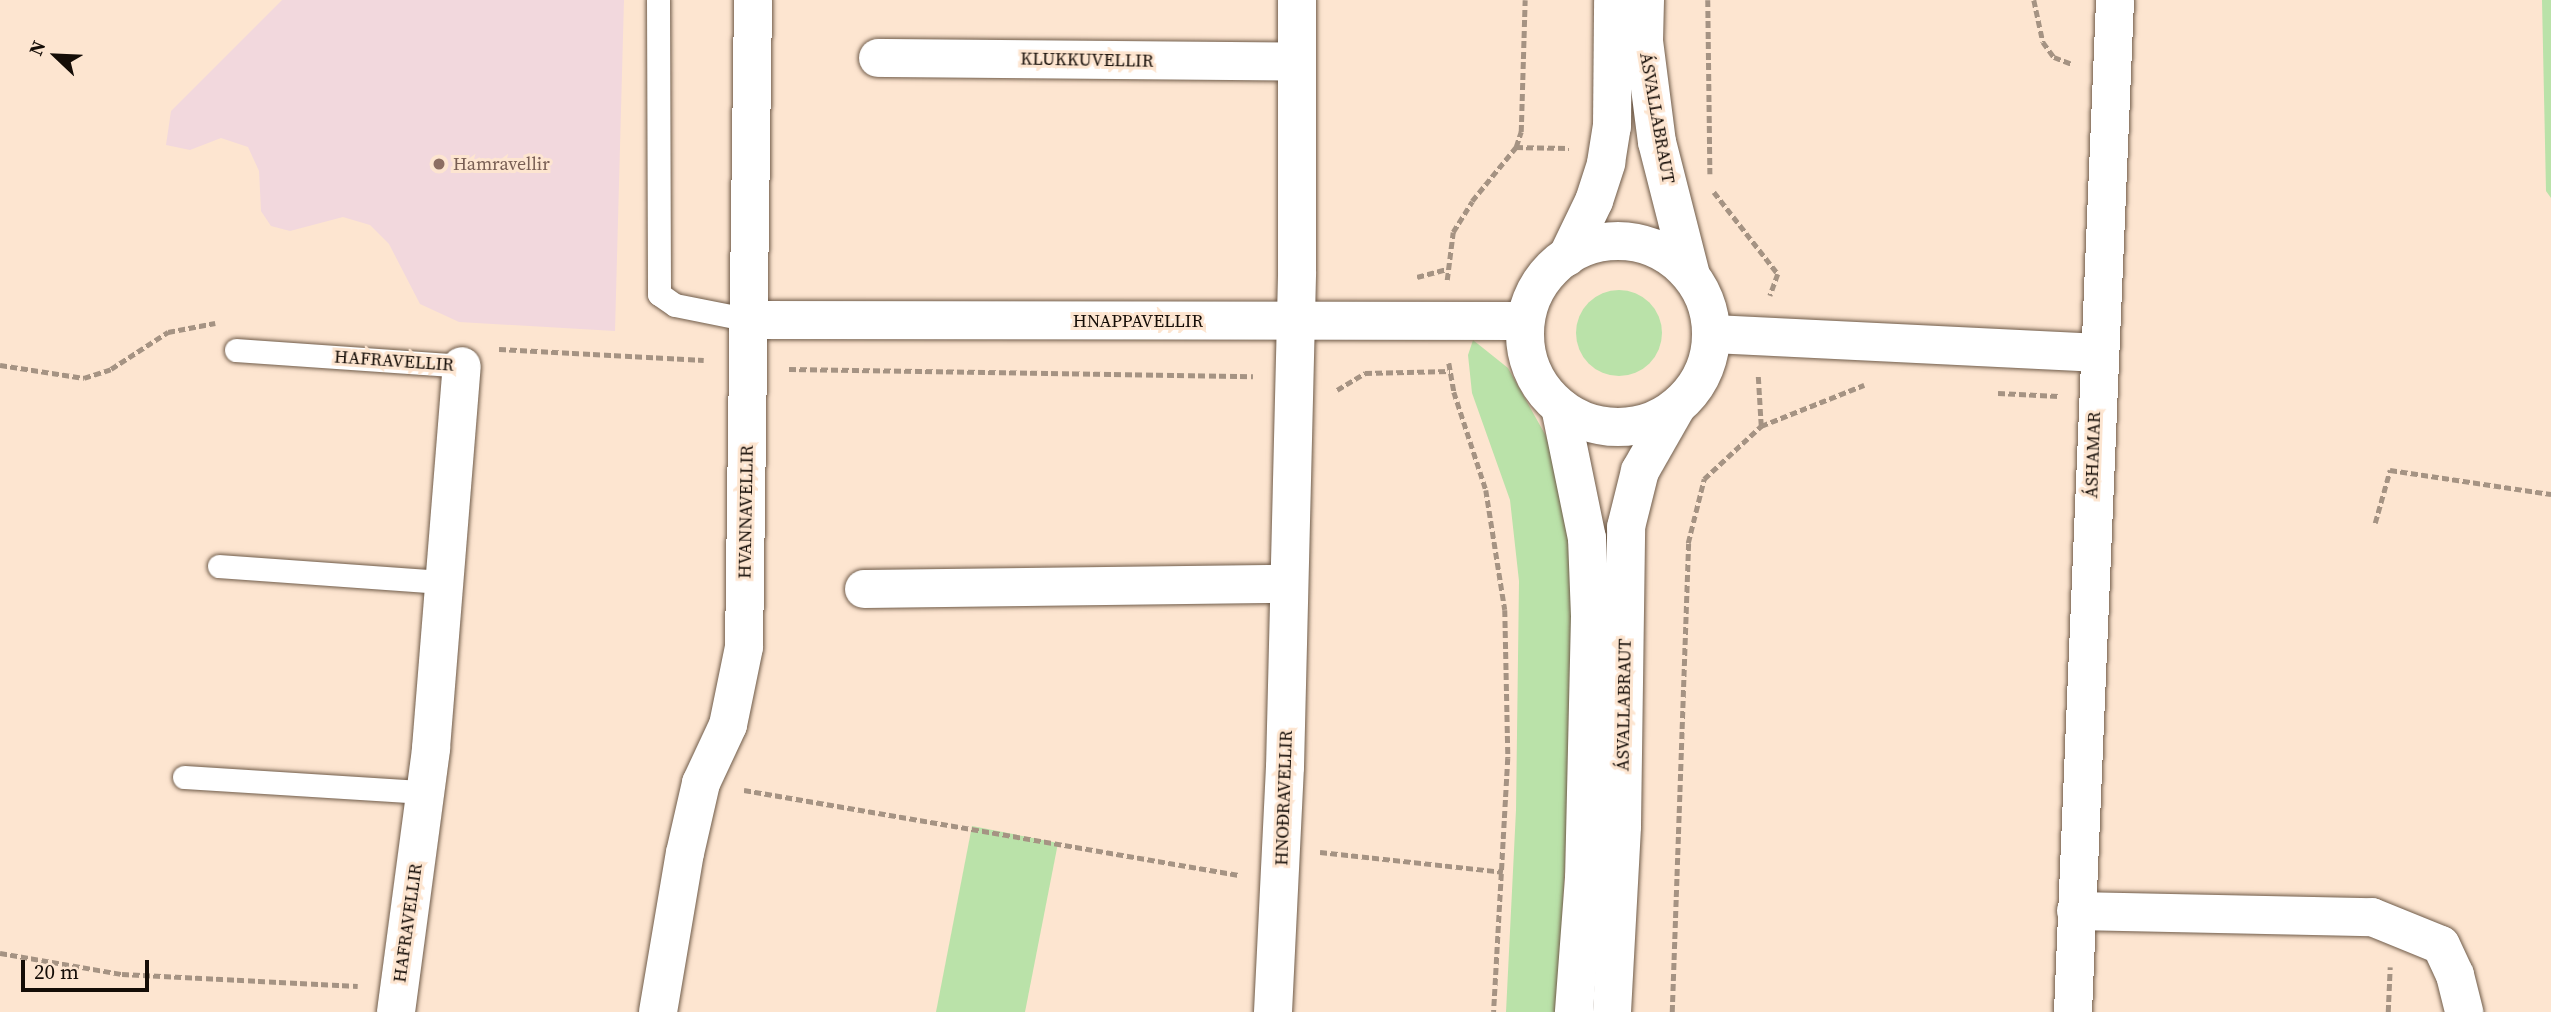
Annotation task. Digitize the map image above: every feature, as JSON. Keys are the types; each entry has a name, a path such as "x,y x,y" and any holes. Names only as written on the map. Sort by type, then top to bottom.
{"street":[{"name":"HVANNAVELLIR","path":"658,1012 701,783 728,725 744,647 753,0"},
{"path":"1295,321 1297,0"},
{"name":"ÁSVALLABRAUT","path":"1567,257 1594,201 1609,148 1613,0"},
{"name":"ÁSVALLABRAUT","path":"1645,0 1644,41 1657,142 1691,275"},
{"name":"ÁSHAMAR","path":"2073,1012 2095,398 2115,0"},
{"name":"KLUKKUVELLIR","path":"877,58 1296,62"},
{"path":"1623,241 1661,251 1691,275 1703,293 1712,334 1702,375 1676,408 1644,424 1609,427 1583,421 1560,407 1531,369 1525,321 1539,284 1567,257 1584,247 1623,241"},
{"name":"HNAPPAVELLIR","path":"750,320 1295,321 1447,317 1525,321"},
{"name":"HNOÐRAVELLIR","path":"1273,1012 1282,864 1295,321"},
{"path":"1712,334 2097,353"},
{"name":"HAFRAVELLIR","path":"397,1000 425,792 462,366"},
{"name":"ÁSVALLABRAUT","path":"1560,407 1587,538 1590,615 1584,878 1574,1012"},
{"name":"ÁSVALLABRAUT","path":"1612,1012 1622,826 1626,527 1640,471 1676,408"},
{"path":"864,589 1288,584"},
{"path":"2076,911 2372,917 2441,946 2455,975 2463,1012"}],"lane":[{"path":"658,0 656,277 660,294 675,305 750,320"},
{"name":"HAFRAVELLIR","path":"236,350 462,366"},
{"path":"219,566 444,582"},
{"path":"184,777 425,792"}],"path":[{"path":"1494,1012 1508,758 1505,610 1486,490 1450,371 1447,254 1453,232 1472,201 1516,148 1525,114 1525,0"},
{"path":"1708,0 1710,187 1778,274 1756,336 1761,426"},
{"path":"2034,0 2043,42 2054,57 2067,64 2111,69"},
{"path":"1516,148 1609,148"},
{"path":"749,368 1279,377 1293,394 1330,393 1365,373 1450,371"},
{"path":"1672,1012 1688,543 1704,479 1761,426 1861,385 1874,386"},
{"path":"1985,392 2095,398"},
{"path":"2375,523 2390,470 2551,494"},
{"path":"701,783 1249,877 1325,851 1503,873"},
{"path":"0,953 122,974 397,1000"}],"shaded area":[{"name":"Hamravellir","path":"282,0 624,0 615,331 459,322 420,304 389,244 370,225 343,217 290,231 271,226 261,211 259,171 248,147 221,138 190,150 166,145 171,111"}],"green space":[{"path":"2542,0 2551,0 2551,198 2546,191"},
{"path":"1619,290 1643,297 1655,309 1662,333 1655,357 1643,369 1619,376 1595,369 1583,357 1576,333 1583,309 1595,297"},
{"path":"1473,340 1508,368 1546,436 1569,509 1578,586 1558,1012 1506,1012 1516,810 1519,581 1510,500 1472,393 1468,355"},
{"path":"972,826 1058,843 1025,1012 936,1012"}],"place":[{"name":"Hamravellir","path":"439,164"}]}
